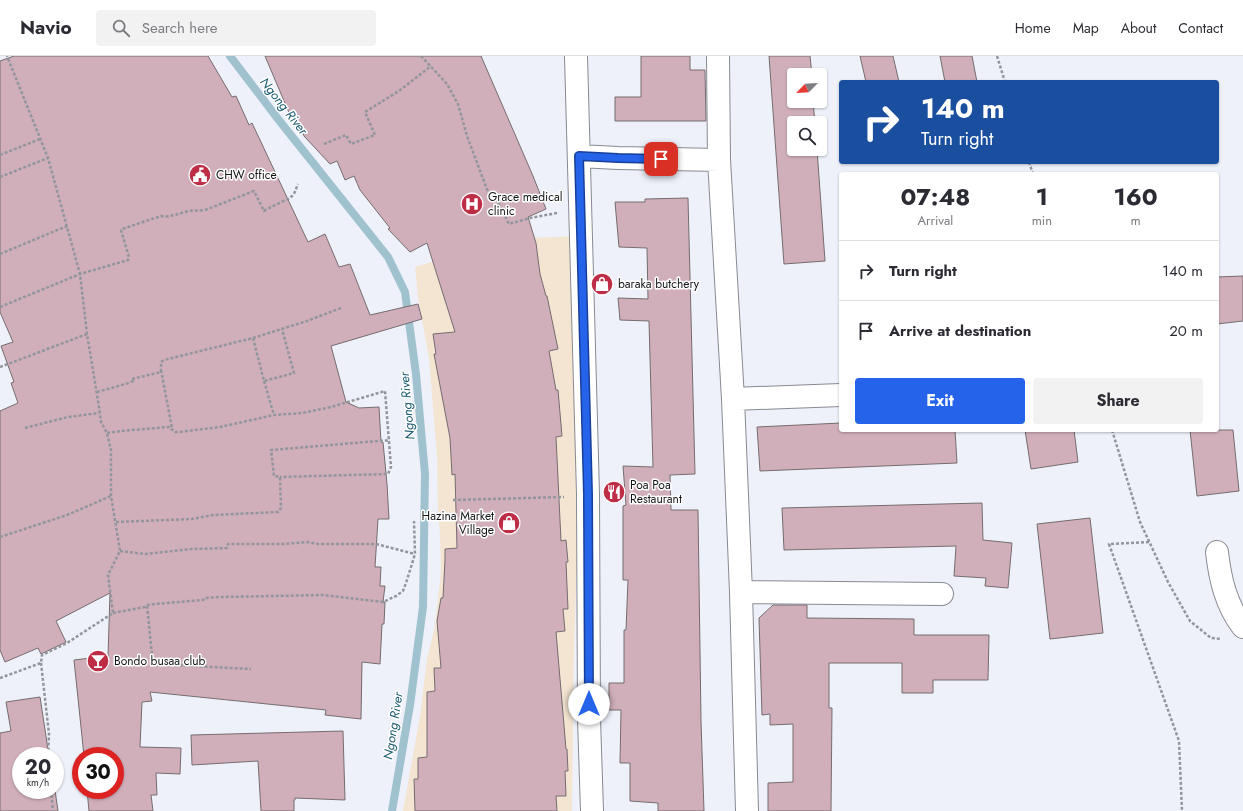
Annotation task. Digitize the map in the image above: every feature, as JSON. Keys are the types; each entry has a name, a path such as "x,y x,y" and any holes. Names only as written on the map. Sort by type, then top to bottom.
{"street":[{"path":"576,56 588,494 589,719 592,811"},
{"path":"718,56 719,160 733,399 741,592 747,811"},
{"path":"579,156 719,160"},
{"path":"733,399 839,395"},
{"path":"1217,552 1219,576 1231,610 1243,626"},
{"path":"741,592 942,594"}],"path":[{"path":"7,56 48,158 80,274 87,334 101,422 107,434 111,450 111,496 120,552 108,575 113,613"},
{"path":"421,56 447,84 458,104 467,136 488,192 492,198 497,200 509,224 530,218 580,209"},
{"path":"998,56 1004,80"},
{"path":"324,144 346,135 351,144 375,135 365,112 399,91 431,66"},
{"path":"0,155 40,139"},
{"path":"0,177 48,158"},
{"path":"0,307 80,274 129,259 121,230 122,229 161,216 166,218 191,211 198,212 205,210 254,190 265,210 290,198 294,194 298,184"},
{"path":"0,254 67,226"},
{"path":"172,429 171,417 161,370 161,362 253,338 308,321 341,308"},
{"path":"264,381 294,373 282,329"},
{"path":"0,367 87,334"},
{"path":"253,338 274,415"},
{"path":"97,392 129,383 132,379 158,373 161,370"},
{"path":"107,434 121,431 169,427 175,432 211,428 274,415 302,413 331,407 385,391 390,440 391,467 388,474 274,476 272,450 390,440"},
{"path":"25,428 68,417 100,413"},
{"path":"1113,432 1140,522 1168,582 1190,621 1211,638 1224,639"},
{"path":"116,522 192,519 213,514 278,512 281,508 280,477"},
{"path":"453,500 563,498 588,494"},
{"path":"0,537 67,515 111,496"},
{"path":"48,747 41,663 42,655 68,643 113,613 177,601 203,600 205,598 323,595 383,602 403,591 415,554 414,521"},
{"path":"120,552 145,554 192,549 226,548 227,544 283,544 308,542 318,544 376,544 415,554"},
{"path":"1149,542 1109,544 1179,741 1182,811"},
{"path":"147,606 153,664 251,669"},
{"path":"0,678 41,663"},
{"path":"52,799 53,811"}],"shaded area":[{"name":"Hazina Market Village","path":"575,236 578,533 574,646 572,811 403,811 420,716 427,659 435,626 441,571 437,456 429,358 418,298 415,267 506,239"}],"building":[{"path":"14,56 208,56 232,97 236,96 249,125 252,123 308,242 325,234 339,267 350,264 370,315 418,304 422,319 331,346 346,402 359,408 379,407 381,442 383,442 387,484 389,519 378,519 375,567 381,567 380,586 385,586 383,602 385,602 384,624 382,624 380,664 362,662 361,719 325,715 326,710 150,692 152,701 142,702 140,747 181,748 180,774 156,773 157,795 151,795 153,811 89,811 88,799 124,799 124,747 83,747 74,660 108,656 110,593 56,621 66,642 41,654 38,648 5,662 0,650 0,411 18,403 11,383 14,382 1,346 13,342 0,312 0,61"},
{"name":"Hazina Market Village","path":"265,56 481,56 546,209 528,217 536,243 540,274 547,296 558,349 549,351 556,390 558,390 562,436 556,437 561,541 566,540 568,562 566,562 568,609 563,609 565,631 556,632 568,771 565,771 566,796 556,796 557,811 415,811 414,779 418,779 418,758 427,757 427,692 435,691 434,668 441,668 437,621 441,598 443,598 445,549 457,548 455,474 452,475 450,438 434,354 436,354 433,334 455,332 427,243 410,252 388,229 390,228 360,190 354,176 345,180 337,161 330,164 304,136 294,113 290,115"},
{"path":"641,56 690,56 690,70 705,70 706,121 615,121 615,97 641,97"},
{"path":"769,56 810,56 811,68 787,68 787,108 814,108 814,116 787,116 787,156 818,156 825,261 784,264"},
{"path":"860,56 893,56 899,80 866,80"},
{"path":"940,56 972,56 977,80 945,80"},
{"path":"688,198 695,474 670,475 671,510 698,510 701,721 704,811 658,811 658,803 630,801 630,763 620,763 621,710 609,710 609,683 624,683 624,630 626,630 628,580 623,580 623,506 626,505 623,466 653,467 649,321 620,320 618,298 648,299 647,248 619,247 615,202 645,202 645,199"},
{"path":"1243,276 1243,321 1219,324 1219,277"},
{"path":"839,423 839,432 955,432 957,463 760,471 757,427"},
{"path":"1219,430 1233,430 1239,491 1197,496 1190,432 1219,432"},
{"path":"1025,432 1074,432 1078,462 1031,469"},
{"path":"982,503 983,540 1012,543 1008,588 985,586 986,578 954,576 956,546 784,550 782,508"},
{"path":"1090,518 1103,633 1050,639 1037,524"},
{"path":"773,605 807,605 807,618 914,619 914,635 989,635 988,680 933,680 933,693 902,693 902,663 829,663 829,708 832,708 831,811 768,811 768,783 793,782 793,724 770,725 770,714 762,715 759,618"},
{"path":"40,697 48,747 12,747 12,799 56,799 58,811 0,811 0,733 11,731 6,702"},
{"path":"343,731 345,800 295,798 294,811 261,811 258,761 192,765 191,735"}],"waterway":[{"name":"Ngong River","path":"230,56 388,257 405,292 416,374 425,474 423,607 410,705 392,811"}],"place":[{"name":"CHW office","path":"200,175"},
{"name":"Grace medical clinic","path":"472,204"},
{"name":"baraka butchery","path":"602,284"},
{"name":"Poa Poa Restaurant","path":"614,492"},
{"name":"Hazina Market Village","path":"509,523"},
{"name":"Bondo busaa club","path":"98,661"}],"route":[{"path":"589,704 588,494 579,156 661,159"}]}
